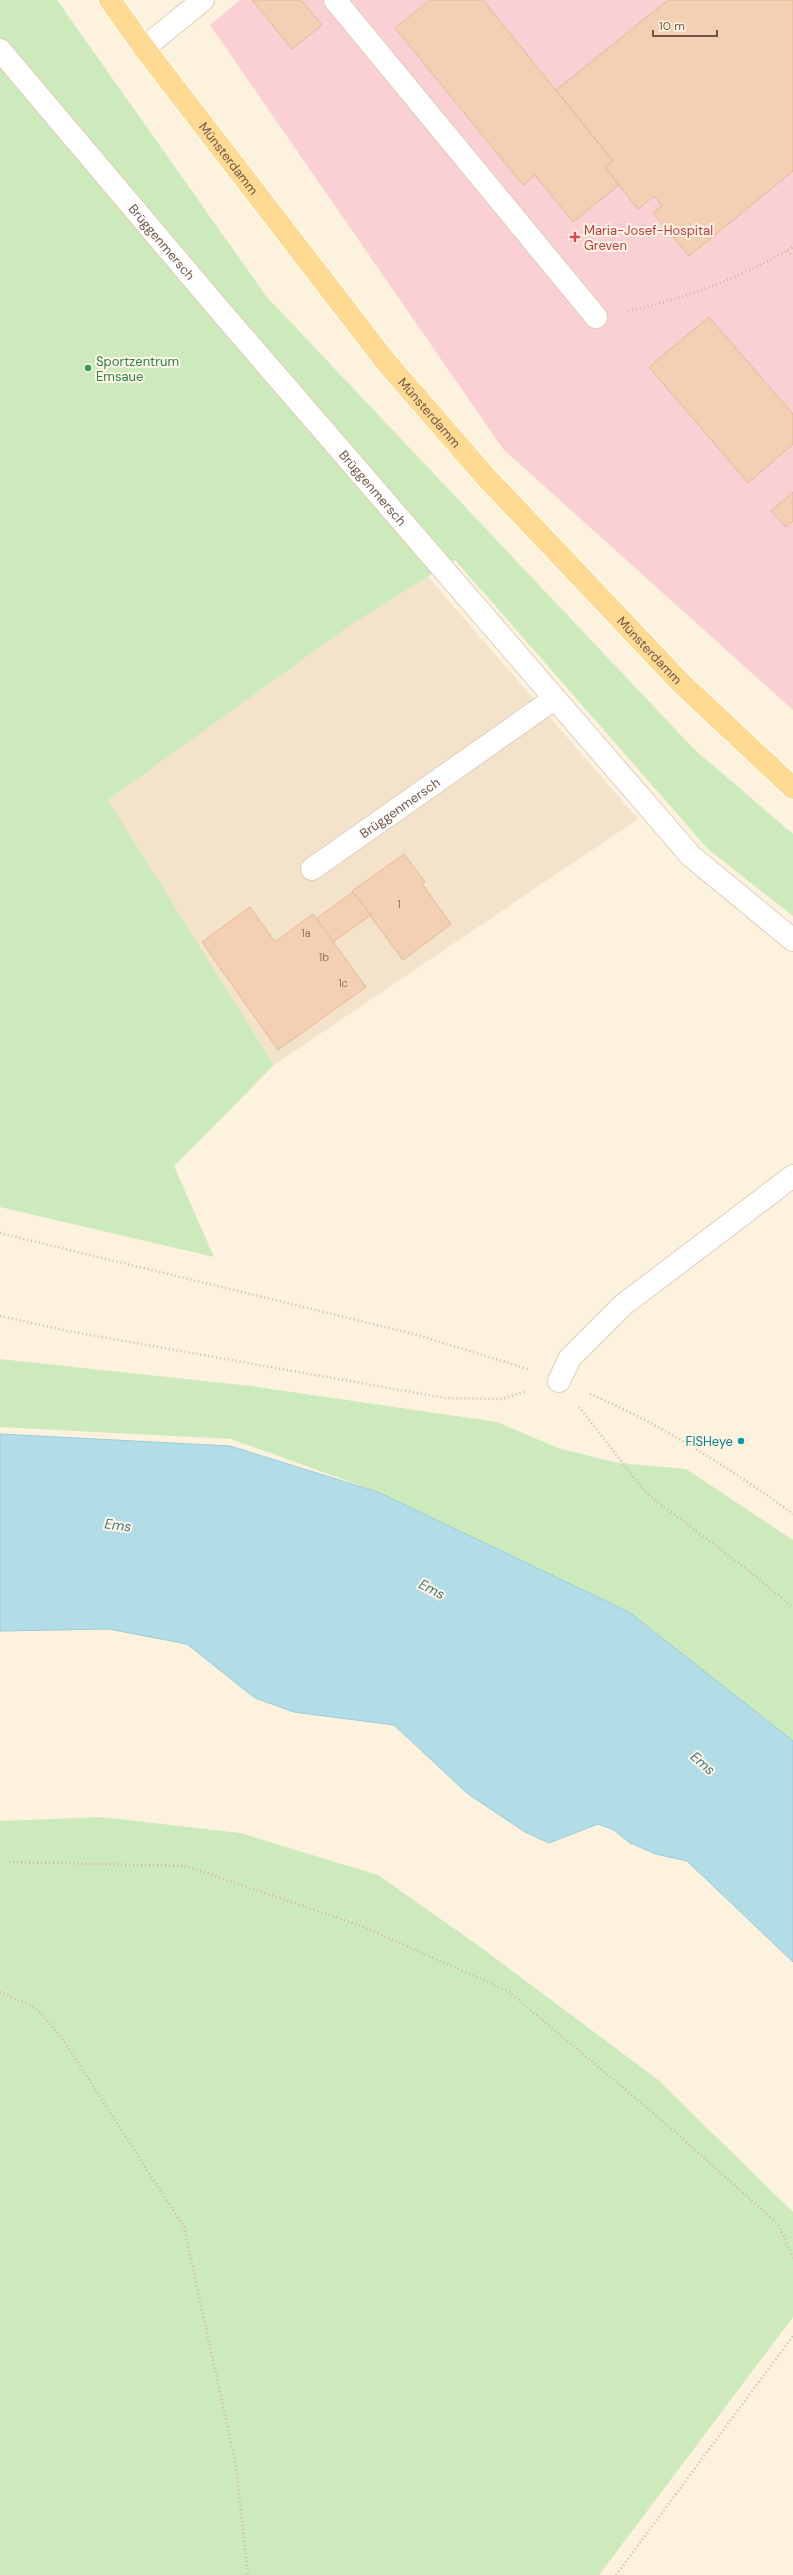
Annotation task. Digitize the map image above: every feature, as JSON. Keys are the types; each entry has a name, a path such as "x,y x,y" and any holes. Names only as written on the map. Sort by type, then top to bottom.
{"main road":[{"name":"Münsterdamm","path":"110,0 144,48 386,362 485,476 682,683 793,788"}],"street":[{"path":"144,48 203,0"},
{"path":"335,0 596,317"},
{"name":"Brüggenmersch","path":"0,50 222,313 554,699 312,869"},
{"path":"554,699 691,856 793,940"},
{"path":"559,1380 570,1358 623,1305 793,1176"}],"path":[{"path":"596,317 647,307 705,290 752,270 793,248"},
{"path":"787,251 793,256"},
{"path":"0,1234 414,1334 487,1355 559,1380 611,1403 696,1451 793,1514"},
{"path":"0,1316 83,1334 445,1398 502,1399 559,1380"},
{"path":"559,1380 647,1494 754,1575 793,1607"},
{"path":"9,1862 185,1866 359,1925 508,1991 665,2123 778,2224 793,2258"},
{"path":"0,1992 36,2008 62,2038 184,2227 236,2466 248,2575"},
{"path":"616,2575 793,2336"}],"shaded area":[{"name":"Maria-Josef-Hospital Greven","path":"240,0 793,0 793,710 503,449 210,25"},
{"path":"428,577 638,819 274,1065 108,800 352,624"}],"green space":[{"path":"0,0 57,0 266,296 694,749 793,834 793,916 708,849 455,560 352,624 108,800 274,1065 174,1166 214,1257 0,1207"},
{"path":"0,1359 251,1386 497,1422 558,1448 618,1463 686,1469 793,1540 793,1741 629,1612 378,1492 231,1439 0,1427"},
{"path":"101,1817 240,1833 378,1875 479,1946 657,2079 793,2212 793,2317 599,2575 0,2575 0,1821"}],"water":[{"name":"Ems","path":"0,1434 230,1446 378,1492 629,1612 793,1741 793,1962 687,1861 656,1854 630,1843 614,1830 598,1824 549,1843 525,1832 468,1794 394,1725 294,1712 255,1698 187,1644 109,1629 0,1631"}],"building":[{"path":"252,0 301,0 322,25 292,49"},
{"path":"430,0 483,0 613,161 605,167 619,185 573,222 535,175 523,185 395,28"},
{"path":"668,0 793,0 793,171 689,256 653,213 662,206 654,196 638,209 605,167 613,161 556,90"},
{"path":"709,317 793,414 793,444 748,483 649,367"},
{"path":"793,492 793,521 786,527 771,511"},
{"path":"404,854 425,882 422,884 451,924 403,960 352,891"},
{"path":"353,892 371,915 333,942 316,919"},
{"path":"250,907 275,942 313,914 366,987 278,1050 202,942"}],"place":[{"name":"Maria-Josef-Hospital Greven","path":"575,237"},
{"name":"Sportzentrum Emsaue","path":"88,368"},
{"name":"FISHeye","path":"741,1441"}]}
